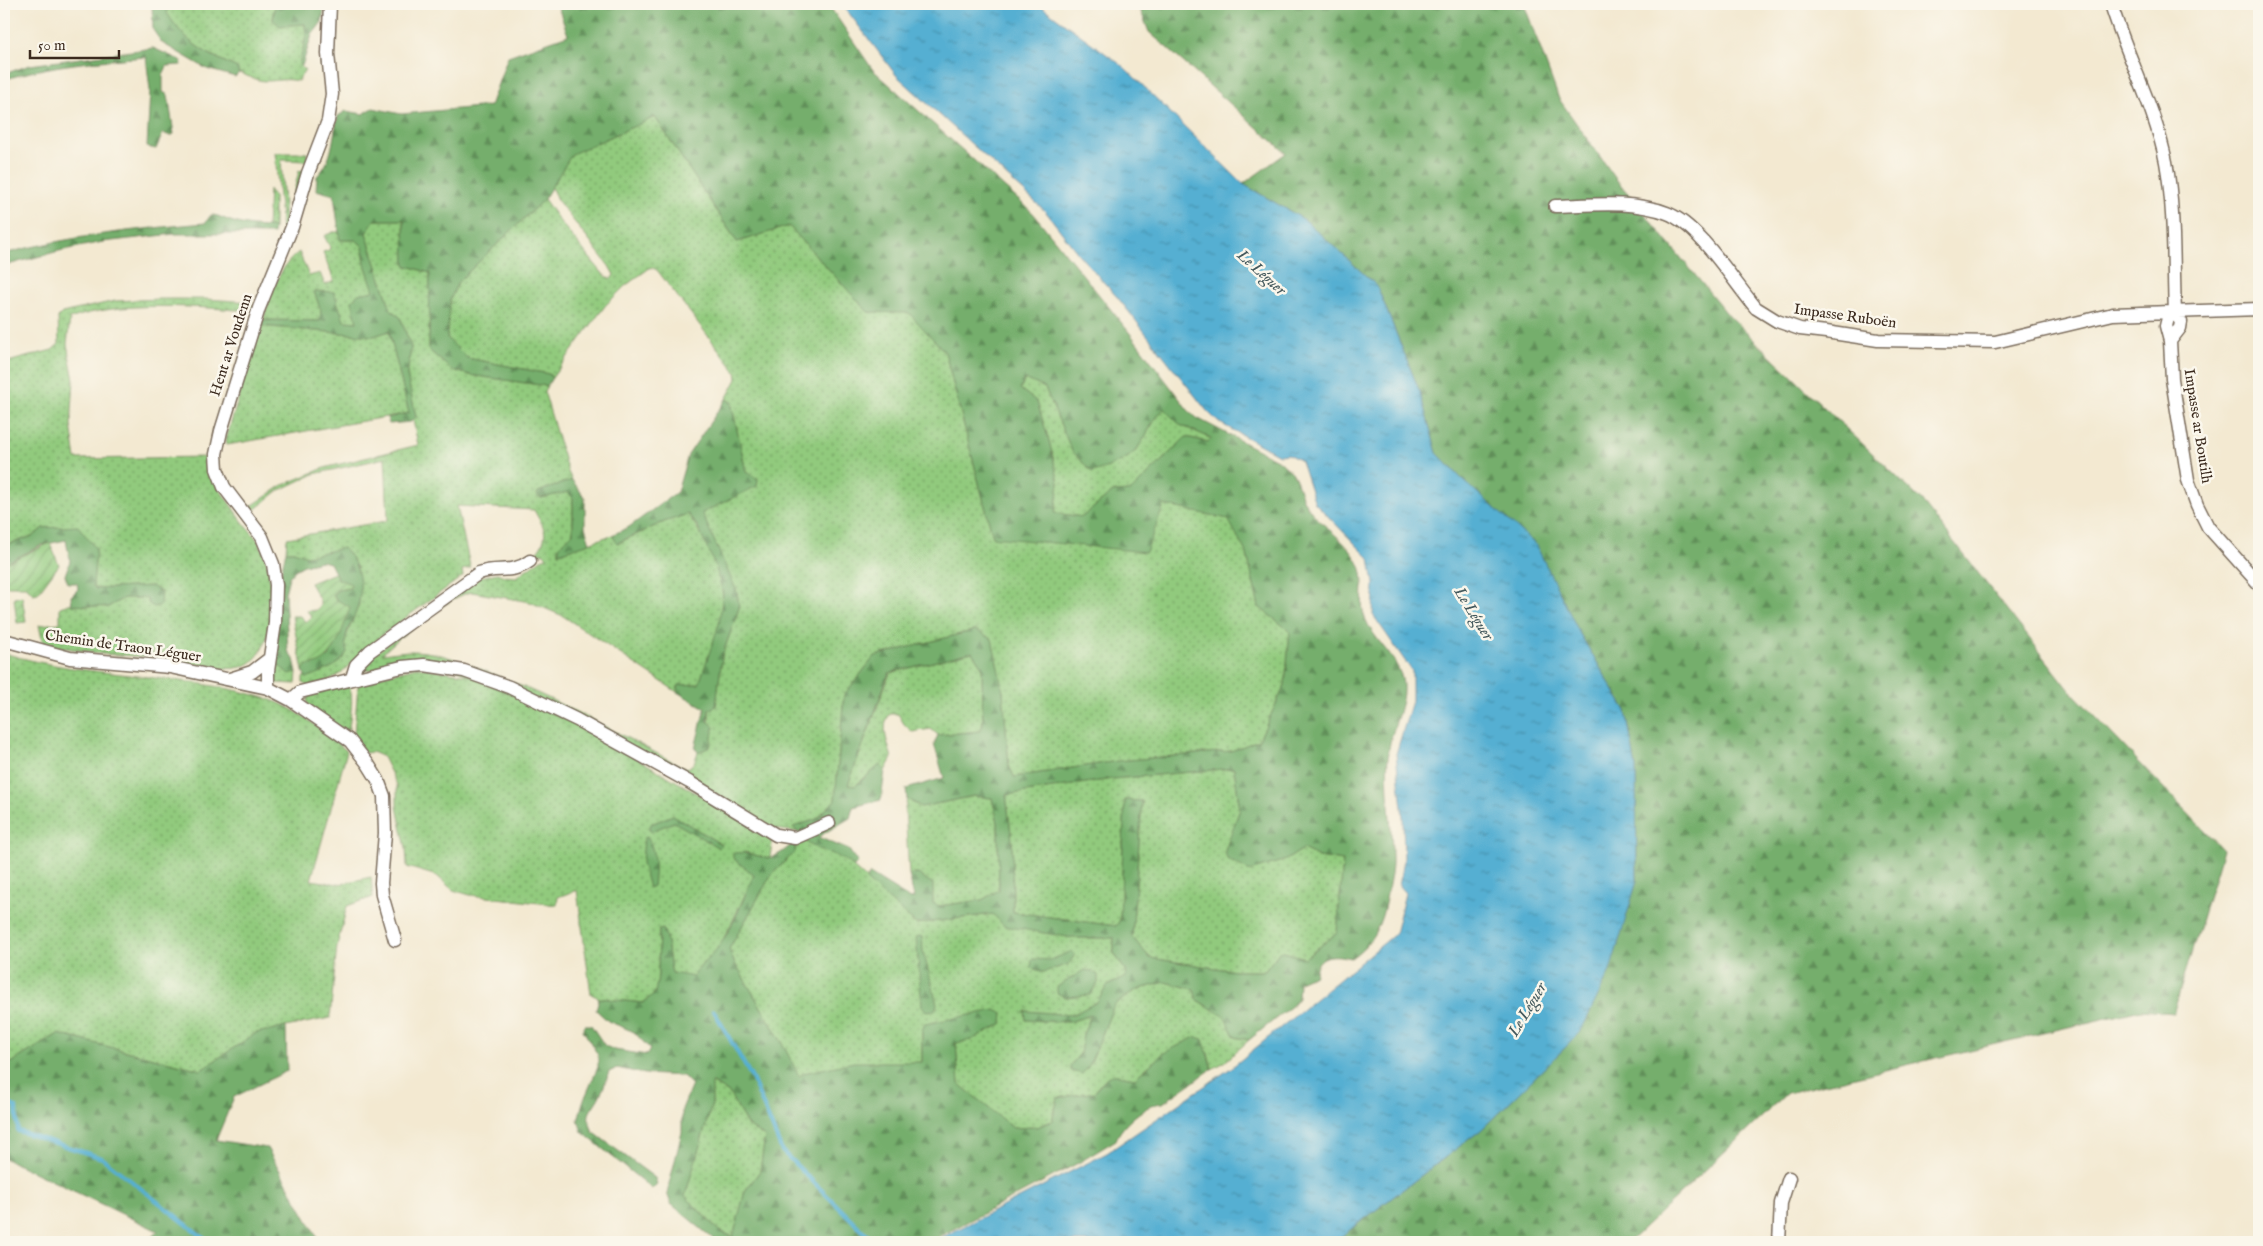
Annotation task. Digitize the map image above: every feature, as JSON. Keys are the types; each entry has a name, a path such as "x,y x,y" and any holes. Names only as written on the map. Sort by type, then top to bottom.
{"street":[{"name":"Hent ar Voudenn","path":"268,688 269,659 275,623 276,585 273,564 262,537 224,487 218,469 216,454 221,431 259,308 292,228 308,173 328,121 332,94 328,54 330,4"},
{"path":"2112,4 2153,119 2166,162 2171,219 2175,313"},
{"name":"Impasse Ruboën","path":"1555,206 1630,206 1668,213 1693,230 1756,308 1777,321 1800,329 1878,340 1995,342 2113,314 2259,309"},
{"name":"Impasse ar Boutilh","path":"2175,313 2181,322 2180,328 2170,341 2172,379 2188,480 2200,515 2208,527 2259,584"},
{"path":"352,678 356,665 370,651 479,573 489,570 514,570 530,561"},
{"name":"Chemin de Traou Léguer","path":"4,640 70,658 170,667 268,688 291,700 350,741 378,780 384,796 382,895 395,940"},
{"path":"228,679 252,672 269,659"},
{"path":"291,700 300,692 402,666 424,665 449,668 476,675 508,687 577,720 689,782 776,835 795,838 829,823"},
{"path":"1779,1242 1781,1203 1789,1178"}],"green space":[{"path":"152,4 169,4 167,13 189,40 205,52 237,68 239,73 235,77 207,69 162,43 153,30"},
{"path":"169,4 275,4 273,20 305,24 306,37 299,65 305,70 298,81 263,81 239,73 237,68 205,52 189,40 166,13"},
{"path":"275,4 325,4 322,22 312,35 302,66 299,65 306,37 305,24 280,26 273,20"},
{"path":"557,4 828,4 873,70 1033,213 1129,332 1188,410 1197,418 1281,462 1292,472 1304,501 1310,510 1352,552 1361,569 1363,613 1373,633 1398,667 1403,684 1402,702 1389,749 1388,788 1392,860 1384,908 1375,933 1359,952 1351,958 1333,956 1319,962 1315,975 1299,982 1298,998 1293,1005 1249,1040 1235,1037 1224,1016 1197,1000 1194,989 1165,982 1136,990 1114,1005 1090,1064 1082,1074 1071,1071 1070,1066 1080,1054 1083,1035 1091,1015 1069,1022 1026,1020 1025,1011 1072,1015 1097,1002 1107,986 1126,977 1125,970 1114,953 1114,938 1073,938 1004,926 993,914 916,924 866,880 870,874 910,899 914,898 909,875 918,874 933,884 933,903 939,906 982,900 999,890 998,822 992,798 974,796 921,807 907,799 906,789 944,778 934,744 938,735 980,731 983,724 982,667 972,652 889,673 848,785 855,786 880,765 885,771 881,800 853,807 850,818 818,837 849,850 858,863 854,867 839,857 811,845 793,827 817,819 835,800 844,695 875,656 976,630 992,639 1003,692 1009,766 1014,777 1118,761 1231,751 1259,740 1285,685 1290,631 1259,607 1247,554 1228,519 1164,505 1146,552 993,537 945,352 909,313 868,312 789,226 737,242 655,117 572,154 544,199 458,282 450,300 447,338 467,358 549,374 552,378 547,386 470,375 452,370 429,350 430,273 405,265 404,220 374,220 366,233 391,310 400,317 411,347 407,375 416,417 411,422 389,424 387,418 409,413 389,331 374,336 261,326 263,320 320,321 321,311 314,291 334,292 344,321 357,322 352,301 358,294 374,291 365,264 363,246 356,240 340,240 334,195 316,190 317,176 323,170 330,156 338,116 346,111 363,114 373,108 401,114 490,106 508,56 568,35","holes":["1025,379 1045,388 1072,451 1092,472 1116,463 1133,453 1164,409 1180,425 1211,438 1208,442 1186,437 1131,491 1113,492 1082,517 1055,513 1059,483 1037,402 1020,389","1234,768 1240,809 1225,851 1227,859 1250,871 1286,860 1303,849 1319,857 1343,861 1337,933 1305,958 1280,951 1265,971 1235,971 1150,958 1132,937 1142,801 1125,800 1120,920 1116,926 1013,912 1012,841 1006,795 1112,779"]},
{"path":"1138,4 1524,4 1559,99 1616,179 1729,316 1921,500 2069,689 2223,850 2173,1013 2141,1010 1787,1093 1629,1242 1334,1242 1481,1130 1580,1033 1637,881 1636,768 1626,711 1580,634 1462,479 1437,453 1419,390 1377,286 1305,220 1243,184 1286,153 1149,32"},
{"path":"153,48 182,61 181,65 167,66 163,75 163,92 168,95 174,134 170,136 163,133 156,149 147,147 150,90 146,57 56,67 4,80 4,74 30,65"},
{"path":"655,117 737,242 789,226 868,312 909,312 945,352 993,537 1164,505 1229,519 1247,554 1259,607 1290,631 1285,685 1259,740 1231,751 1118,761 1014,777 1009,766 1003,692 976,630 875,656 844,695 835,800 817,819 794,827 797,832 775,829 687,776 443,663 358,671 370,657 481,577 497,573 516,577 541,559 547,557 544,554 536,553 545,536 543,527 534,510 457,506 471,568 462,570 463,576 382,635 341,673 330,680 307,686 303,683 303,677 347,652 344,642 359,604 357,567 307,556 294,551 286,551 287,538 386,521 388,518 385,458 314,474 278,491 254,510 250,507 283,485 324,468 418,445 413,420 416,417 407,375 411,347 400,317 391,310 366,233 374,220 404,220 405,265 430,273 429,350 452,370 470,375 547,386 544,391 572,480 538,492 541,498 568,492 573,498 573,533 559,547 559,553 612,535 618,543 664,522 688,514 700,533 717,569 723,603 717,634 699,684 679,685 677,692 563,616 530,602 472,592 452,600 412,628 382,654 408,651 433,653 464,662 541,695 688,768 694,763 698,752 710,747 709,710 716,706 722,656 739,608 737,592 701,513 758,479 746,472 731,402 726,399 737,379 736,372 657,270 651,267 625,286 605,306 552,378 549,374 467,358 446,338 450,300 458,282 544,199 561,223 604,275 611,279 614,275 609,266 558,201 551,187 572,153"},
{"path":"275,153 307,153 307,161 281,160 285,221 299,171 304,170 292,219 284,229 282,229"},
{"path":"269,189 274,197 274,227 267,227"},
{"path":"211,215 244,224 274,227 273,234 174,234 103,242 59,251 4,266 4,254 28,248 103,234 205,223"},
{"path":"333,232 339,232 341,240 356,240 363,246 365,264 375,291 358,322 344,321 314,291 321,311 321,321 263,320 280,274 299,252 309,276 320,273 325,285 334,281 323,252 329,250 330,247 324,236"},
{"path":"159,299 253,302 250,311 159,306 135,307 89,313 70,319 67,344 74,380 71,425 76,459 203,457 207,460 208,471 214,481 261,546 269,576 271,614 268,632 263,648 254,660 241,667 211,668 161,659 158,658 162,649 156,647 151,657 102,654 43,644 39,625 60,623 60,607 72,603 72,605 108,607 124,598 146,598 149,604 152,586 96,589 93,586 96,549 43,528 33,536 4,546 4,363 52,350 59,344 58,317 62,313 115,301"},
{"path":"261,326 374,336 389,331 409,413 227,445 226,439"},
{"path":"1025,379 1045,388 1072,451 1136,451 1158,415 1164,409 1180,425 1211,438 1209,442 1186,437 1131,491 1113,492 1082,517 1055,513 1059,483 1037,402 1020,389"},
{"path":"726,399 731,402 746,472 758,479 757,486 702,513 737,592 739,608 722,656 716,706 709,710 708,721 714,727 710,747 698,752 695,748 705,708 677,692 679,685 699,684 719,624 723,593 715,565 698,527 688,514 664,522 617,543 612,535 629,527 677,492 688,455"},
{"path":"572,480 585,498 585,527 590,543 559,553 559,547 573,533 573,498 568,492 541,498 537,495 538,492"},
{"path":"78,526 96,549 93,586 96,589 152,586 161,592 160,605 154,607 149,604 146,598 124,598 108,607 72,605 71,596 78,589 77,583 68,583 65,575 70,561 66,540 42,545 4,564 4,546 33,536 43,528"},
{"path":"50,543 59,565 38,593 33,594 26,586 4,586 4,564"},
{"path":"343,548 356,566 360,582 360,597 346,639 347,652 340,662 306,678 303,671 306,664 329,657 350,608 335,599 333,595 337,590 350,588 338,579 330,563 321,561 304,565 295,570 289,577 285,593 288,651 294,659 297,672 289,674 275,662 280,576 286,551 294,551 307,556"},
{"path":"335,573 338,579 351,584 350,588 337,590 333,595 335,599 350,607 340,636 331,653 324,660 316,664 306,665 303,671 292,616 300,616 306,622 312,617 307,611 316,610 320,606 320,601 310,583"},
{"path":"22,596 26,622 17,623 14,598"},
{"path":"972,652 982,667 983,724 980,731 938,735 931,729 912,732 898,714 890,714 885,730 892,758 885,771 880,765 855,786 848,785 890,673"},
{"path":"4,653 68,667 203,684 236,690 268,699 300,714 347,751 311,880 339,884 371,877 373,897 347,906 337,946 330,1018 256,1033 201,1070 58,1034 4,1067"},
{"path":"275,662 289,673 297,672 296,684 274,683 272,680"},
{"path":"417,667 468,675 578,724 770,836 772,843 770,858 745,852 733,858 754,875 718,948 699,969 694,978 672,974 665,934 663,929 659,929 656,993 643,1003 599,998 591,994 577,890 558,897 557,905 470,895 453,890 437,876 407,867 406,848 397,807 397,785 383,757 372,752 365,753 354,736 358,686 361,681","holes":["673,815 722,845 674,822 652,830 651,824"]},
{"path":"348,684 352,706 349,729 344,731 310,707 307,702 309,694"},
{"path":"1234,768 1240,809 1225,851 1286,860 1303,849 1319,857 1343,861 1337,933 1305,958 1280,951 1265,971 1235,971 1150,958 1132,937 1142,801 1125,800 1120,920 1116,926 1013,912 1012,841 1006,795 1112,779"},
{"path":"975,796 992,798 998,822 999,890 982,900 939,906 933,904 918,874 909,875 905,809 907,799 921,807"},
{"path":"673,815 722,845 719,848 674,822 652,831 649,829 651,824"},
{"path":"647,837 652,848 654,861 653,886 649,888 642,863 644,838"},
{"path":"803,840 842,857 916,924 993,914 1073,938 1114,938 1114,953 1125,970 1126,977 1107,986 1098,1002 1072,1015 1026,1011 1026,1020 1069,1022 1091,1015 1083,1035 1080,1054 1070,1066 1090,1064 1114,1005 1136,990 1165,982 1194,989 1197,1000 1224,1016 1235,1037 1249,1040 1225,1062 1212,1069 1208,1053 1164,1053 1135,1078 1116,1075 1107,1077 1095,1092 1058,1098 1052,1121 1037,1127 1013,1128 959,1085 956,1043 971,1040 922,1030 922,1062 808,1072 799,1077 780,1039 734,962 729,949 771,875 795,852 795,846 791,845"},
{"path":"791,845 795,846 795,852 771,875 729,949 734,962 780,1039 799,1076 808,1072 854,1062 922,1062 922,1030 925,1024 995,1010 1003,1013 1002,1024 971,1040 956,1043 959,1084 1013,1128 1037,1127 1052,1121 1058,1098 1095,1092 1104,1080 1111,1075 1135,1078 1164,1053 1195,1037 1203,1039 1212,1069 1163,1103 1150,1107 1135,1116 1123,1128 1116,1140 1080,1162 929,1242 717,1242 671,1204 667,1193 682,1132 682,1109 692,1085 683,1076 645,1074 617,1068 609,1072 601,1093 590,1111 589,1121 593,1132 655,1178 657,1184 652,1189 582,1132 578,1120 583,1102 598,1067 598,1055 583,1030 585,1025 591,1025 605,1046 615,1050 647,1055 650,1049 634,1032 608,1021 596,1010 599,998 643,1003 655,993 658,976 659,930 663,929 672,973 694,977 698,969 716,950 728,933 754,875 733,858 733,853 751,854 768,858","holes":["712,1082 729,1093 748,1126 765,1137 760,1171 745,1191 733,1237 719,1231 685,1196 712,1104"]},
{"path":"916,937 922,937 923,951 937,1004 935,1010 926,1011 922,1006"},
{"path":"1072,951 1075,954 1069,964 1044,972 1031,968 1032,959 1051,960"},
{"path":"1084,970 1093,971 1098,975 1098,983 1090,995 1065,997 1057,993 1057,987"},
{"path":"286,1027 287,1071 234,1097 216,1140 267,1148 320,1242 146,1242 158,1231 4,1158 4,1067 58,1034 201,1070 256,1033"},
{"path":"711,1082 729,1093 748,1126 765,1137 760,1171 745,1191 734,1237 719,1231 685,1196 712,1104"}],"water":[{"name":"Le Léguer","path":"842,4 1038,4 1124,67 1243,184 1305,220 1377,286 1419,390 1437,453 1462,479 1536,545 1580,634 1626,711 1636,768 1637,881 1610,971 1580,1033 1481,1130 1334,1242 933,1242 1107,1153 1231,1068 1395,934 1405,893 1399,886 1404,860 1403,817 1396,754 1412,701 1412,671 1373,615 1374,584 1370,559 1315,503 1301,461 1288,454 1279,455 1218,422 1207,411 1118,298 1079,255 1046,212 896,75"}],"waterway":[{"path":"714,1011 752,1078 782,1151 874,1242"},
{"path":"4,1102 16,1107 18,1131 102,1158 209,1242"}]}
